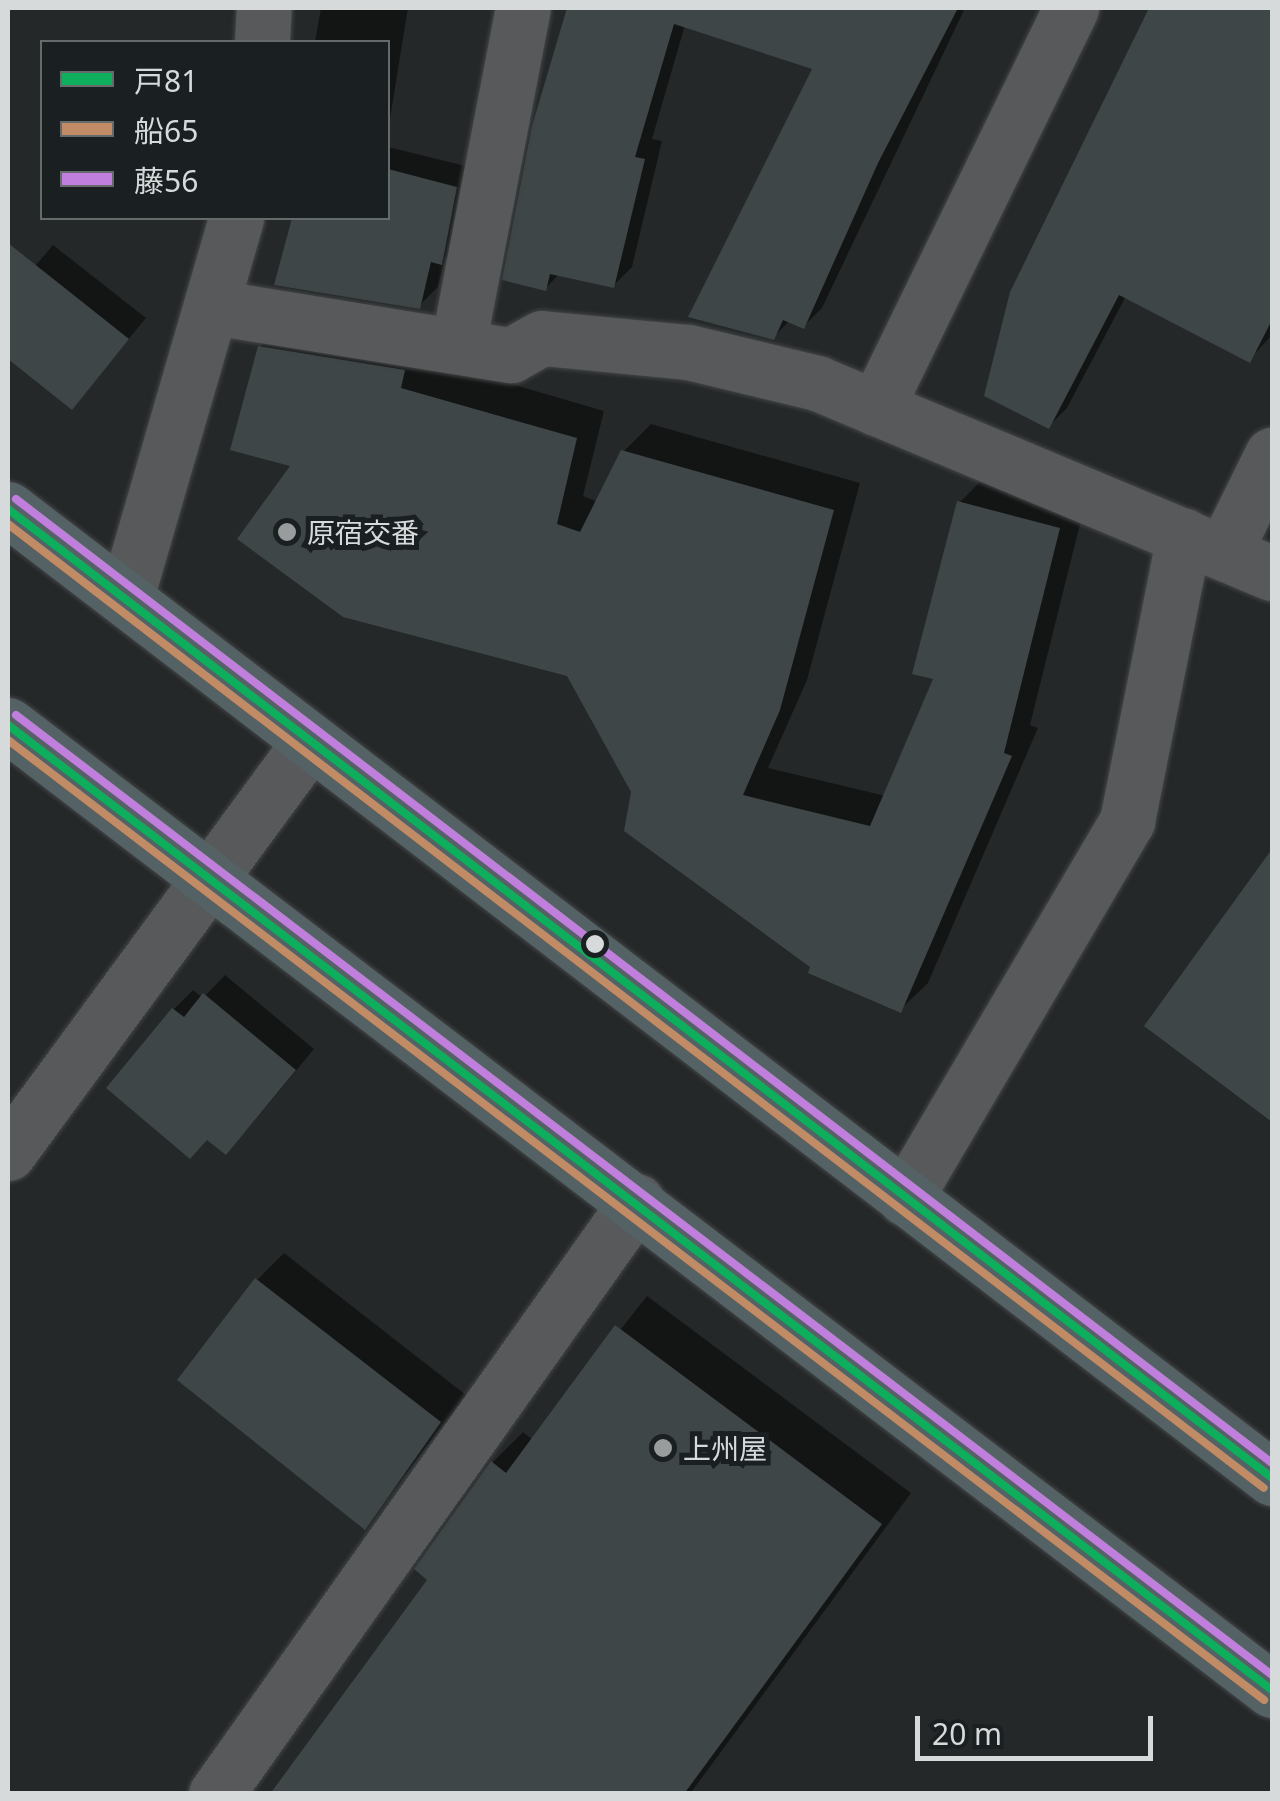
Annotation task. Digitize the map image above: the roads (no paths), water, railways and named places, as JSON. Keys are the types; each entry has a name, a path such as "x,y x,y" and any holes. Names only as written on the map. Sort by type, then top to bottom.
{"highway":[{"path":"8,509 127,594 310,743 1272,1478"},
{"path":"8,725 637,1201 1272,1690"}],"street":[{"path":"262,40 264,8"},
{"path":"458,345 523,8"},
{"path":"876,408 1071,8"},
{"path":"127,594 214,308 236,220"},
{"path":"214,308 510,354 542,338 688,352 817,384 1227,552"},
{"path":"905,1198 1127,821 1227,552 1272,455"},
{"path":"8,1153 207,877 310,743"},
{"path":"216,1794 637,1201"}],"place":[{"name":"原宿交番","path":"287,532"},
{"name":"上州屋","path":"663,1448"}]}
